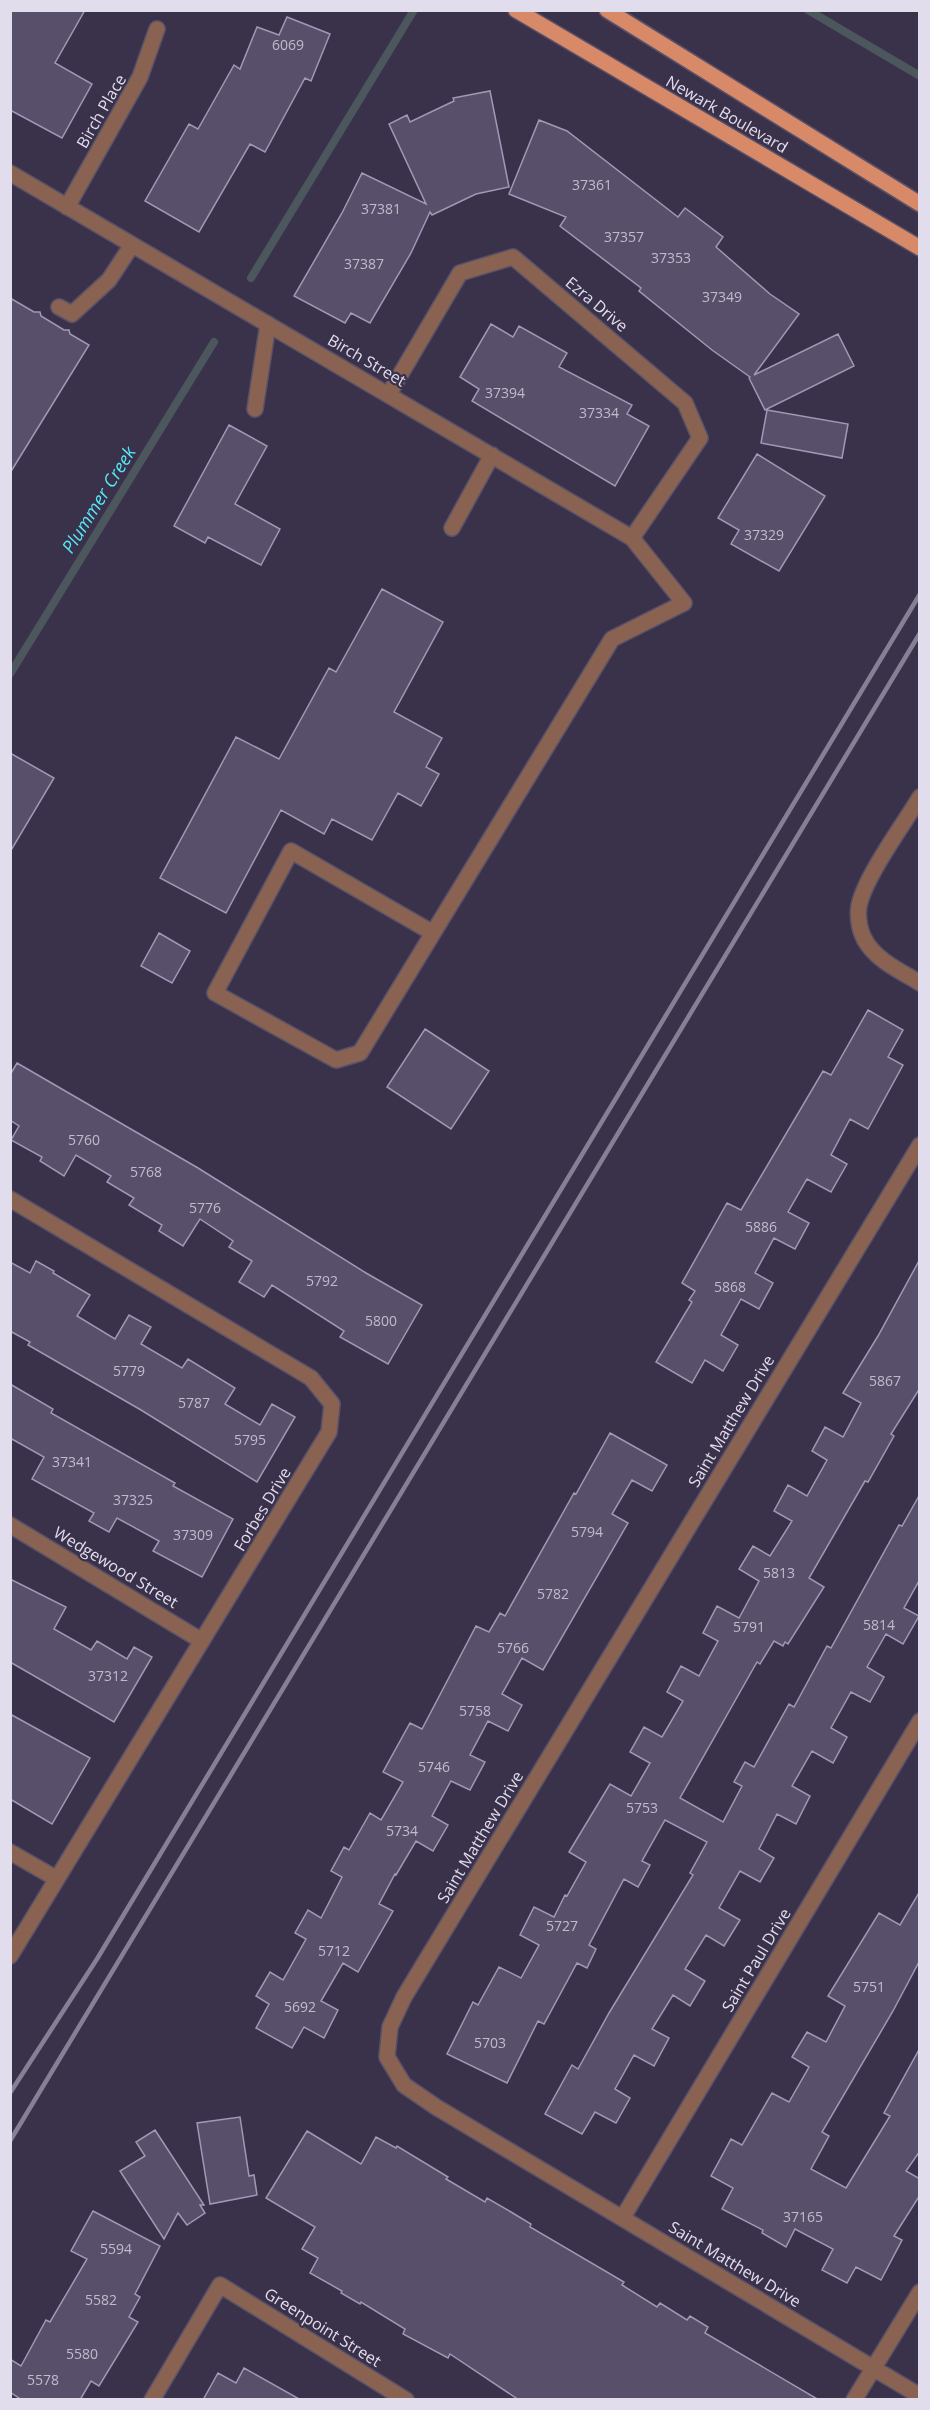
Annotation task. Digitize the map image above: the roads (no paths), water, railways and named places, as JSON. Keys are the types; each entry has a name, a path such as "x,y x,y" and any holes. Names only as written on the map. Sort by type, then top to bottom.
{"main road":[{"name":"Newark Boulevard","path":"516,10 920,248"},
{"name":"Newark Boulevard","path":"607,10 920,204"}],"street":[{"name":"Birch Place","path":"67,207 140,77 158,29"},
{"name":"Birch Street","path":"10,173 632,537 684,603 612,639 433,933"},
{"path":"59,307 72,315 109,280 132,245"},
{"name":"Ezra Drive","path":"389,394 460,273 513,257 685,403 700,438 632,537"},
{"path":"255,410 268,324"},
{"path":"452,528 492,455"},
{"path":"920,797 866,886 859,906 859,926 868,945 885,962 920,983"},
{"path":"291,851 433,933 360,1053 344,1058 336,1060 215,993 291,851"},
{"name":"Saint Matthew Drive","path":"920,1145 404,1996 390,2027 387,2057 404,2085 436,2107 920,2396"},
{"name":"Forbes Drive","path":"10,1199 311,1378 333,1404 329,1432 10,1956"},
{"name":"Wedgewood Street","path":"10,1525 202,1641"},
{"name":"Saint Paul Drive","path":"622,2217 920,1721"},
{"path":"10,1852 57,1880"},
{"name":"Greenpoint Street","path":"152,2400 220,2285 406,2400"},
{"path":"854,2400 920,2292"}],"waterway":[{"name":"Plummer Creek","path":"251,278 414,10"},
{"name":"Plummer Creek","path":"808,10 920,76"},
{"name":"Plummer Creek","path":"10,674 214,342"}],"railway":[{"path":"10,2093 97,1959 920,594"},
{"path":"10,2141 920,633"}]}
